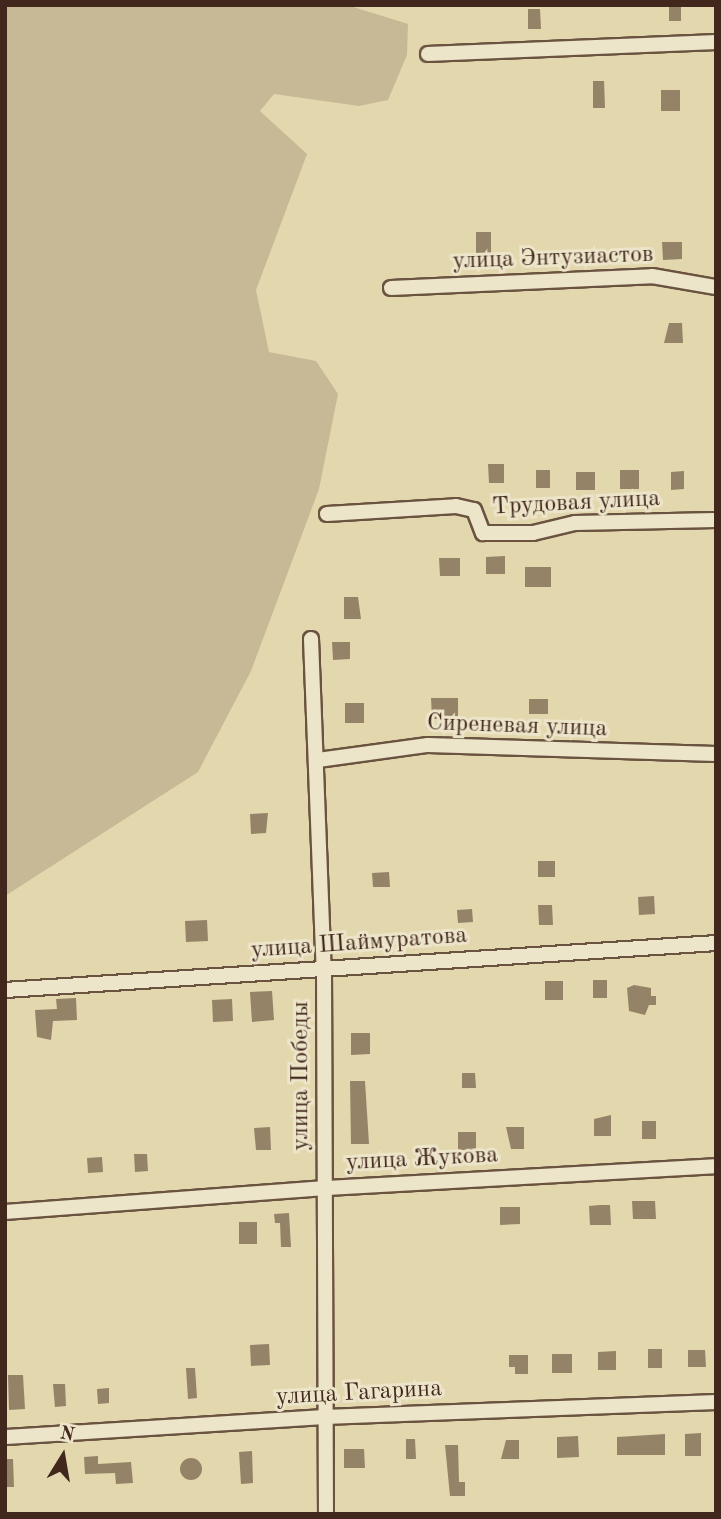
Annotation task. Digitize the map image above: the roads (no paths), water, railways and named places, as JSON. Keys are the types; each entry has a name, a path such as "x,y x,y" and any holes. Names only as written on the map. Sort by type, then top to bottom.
{"street":[{"path":"428,54 716,42"},
{"name":"улица Энтузиастов","path":"391,288 652,276 716,287"},
{"name":"Трудовая улица","path":"327,514 456,506 474,510 483,533 534,533 575,523 716,520"},
{"name":"улица Победы","path":"311,639 318,760 324,970 326,1514"},
{"name":"Сиреневая улица","path":"318,760 428,745 716,754"},
{"name":"улица Шаймуратова","path":"5,990 716,943"},
{"name":"улица Жукова","path":"5,1212 325,1188 716,1166"},
{"name":"улица Гагарина","path":"5,1437 325,1417 716,1402"}]}
